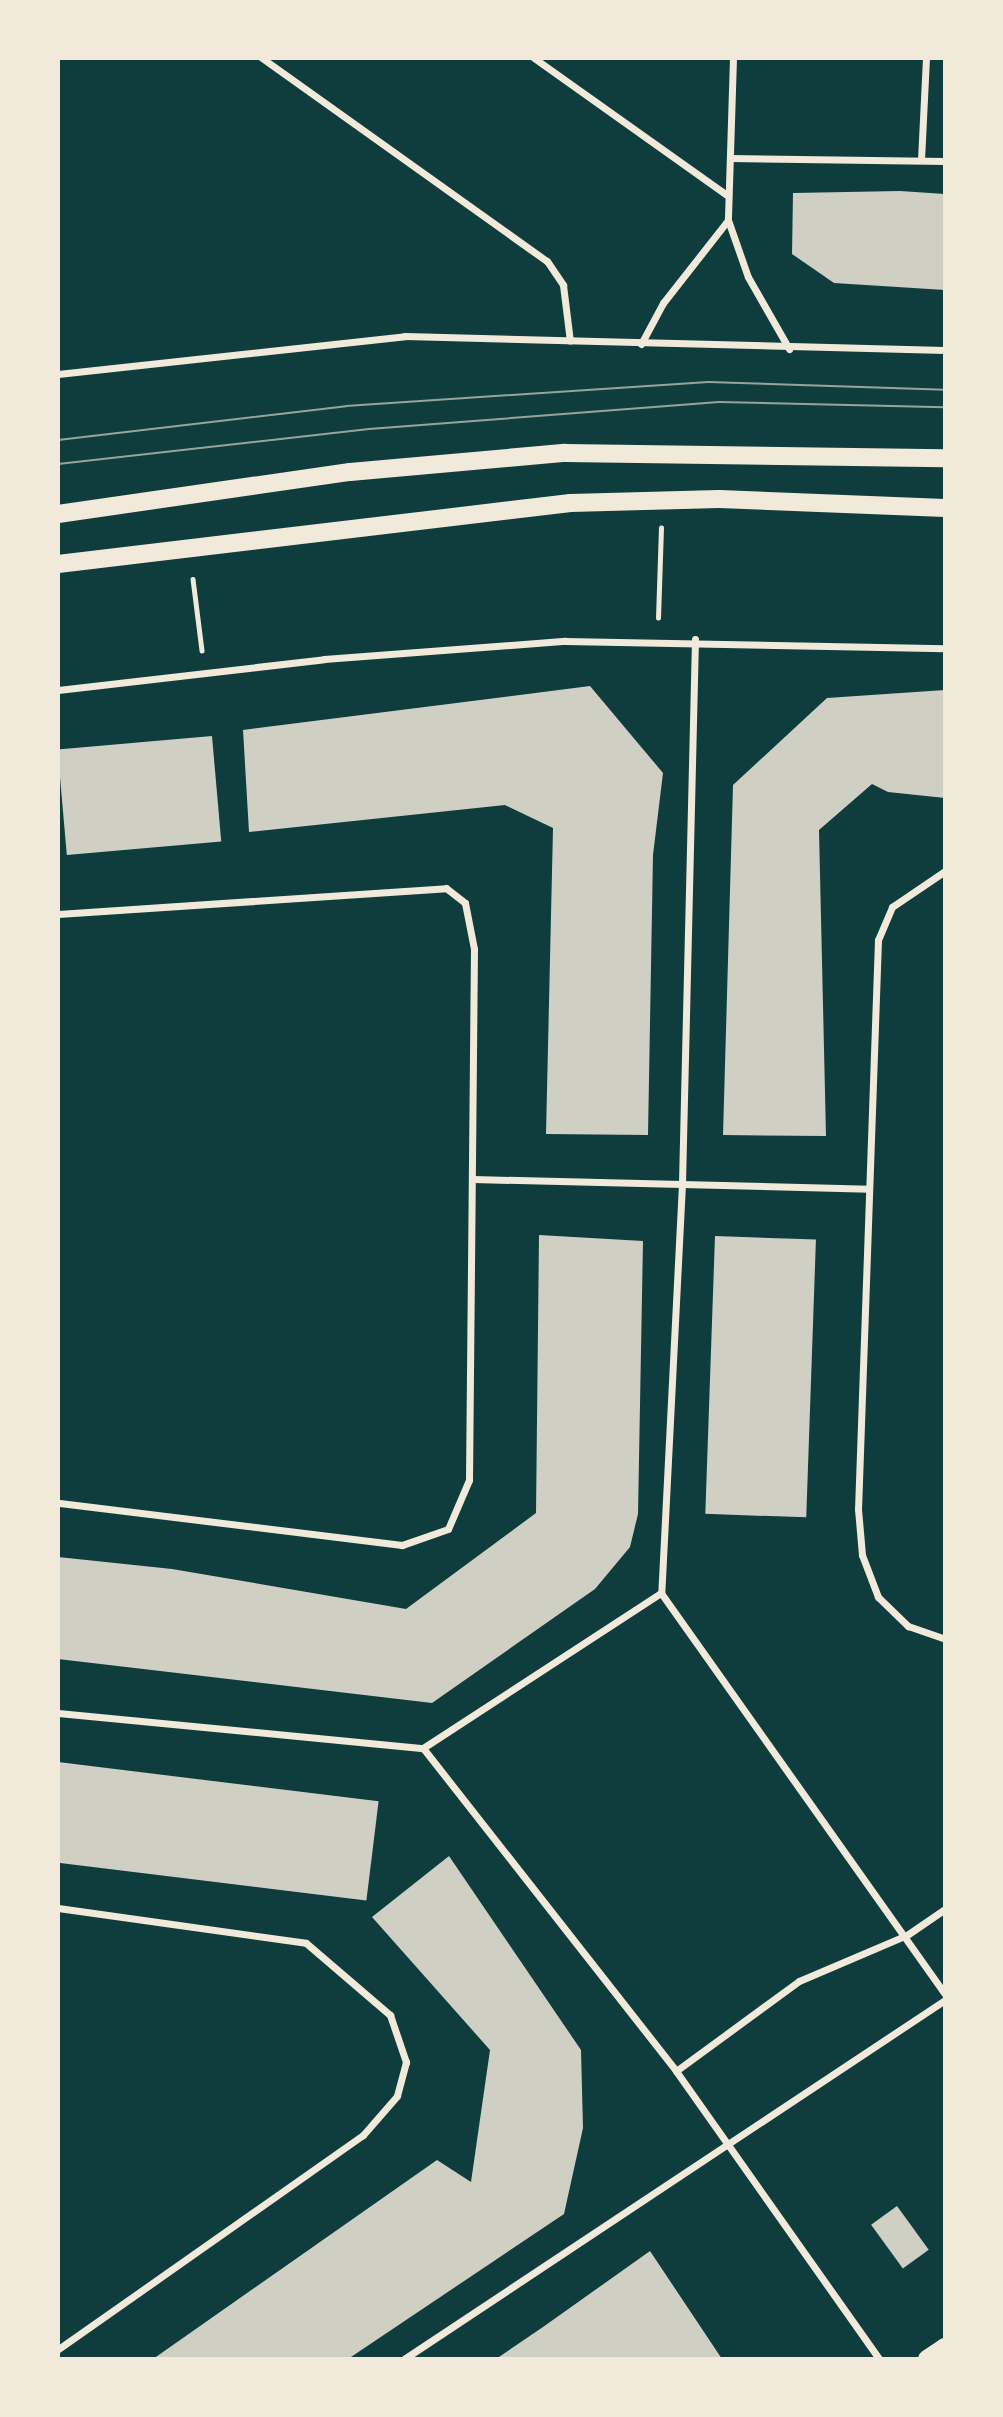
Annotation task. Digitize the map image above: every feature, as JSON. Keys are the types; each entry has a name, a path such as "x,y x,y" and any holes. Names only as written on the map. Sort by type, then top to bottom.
{"main road":[{"path":"58,514 497,457 673,451 945,458"},
{"path":"58,564 455,513 662,501 945,508"},
{"path":"928,2359 945,2347"}],"street":[{"path":"262,58 547,261 563,285 570,341"},
{"path":"534,58 729,196"},
{"path":"733,58 728,220 748,276 789,349"},
{"path":"921,160 926,58"},
{"path":"730,158 945,161"},
{"path":"641,344 663,303 728,220"},
{"path":"58,374 346,339 570,341 789,349 945,350"},
{"path":"695,639 682,1184 660,1593 907,1935 945,1994"},
{"path":"58,690 444,647 695,639 945,648"},
{"path":"945,871 892,907 878,940 859,1541 865,1570 886,1608 908,1626 945,1639"},
{"path":"58,914 424,887 453,891 473,925 469,1480 447,1529 402,1545 58,1503"},
{"path":"473,1179 869,1189"},
{"path":"58,1713 423,1748 660,1593"},
{"path":"423,1748 676,2071 727,2149 879,2359"},
{"path":"58,1909 306,1943 390,2015 406,2062 397,2095 363,2135 58,2349"},
{"path":"676,2071 799,1981 907,1935 945,1909"},
{"path":"404,2359 727,2149 945,2000"}],"path":[{"path":"657,639 662,501"},
{"path":"189,547 205,672"}],"building":[{"path":"900,191 945,194 945,290 834,283 792,254 793,193"},
{"path":"590,686 663,773 653,855 648,1135 546,1134 553,828 505,805 249,832 243,730"},
{"path":"945,690 945,798 888,792 872,784 819,830 826,1136 723,1135 733,785 827,698"},
{"path":"212,736 221,842 67,855 58,749"},
{"path":"539,1235 643,1241 638,1514 630,1547 595,1589 432,1703 58,1659 58,1557 172,1569 406,1609 536,1513"},
{"path":"715,1236 816,1240 806,1517 705,1514"},
{"path":"58,1762 379,1801 366,1901 58,1863"},
{"path":"449,1856 581,2050 583,2128 564,2214 348,2359 153,2359 437,2160 471,2182 490,2050 372,1917"},
{"path":"897,2206 929,2250 903,2268 871,2225"},
{"path":"650,2251 722,2359 496,2359 543,2327"}],"tram line":[{"path":"58,440 346,406 708,382 945,390"},
{"path":"58,464 369,429 719,402 945,407"}]}
